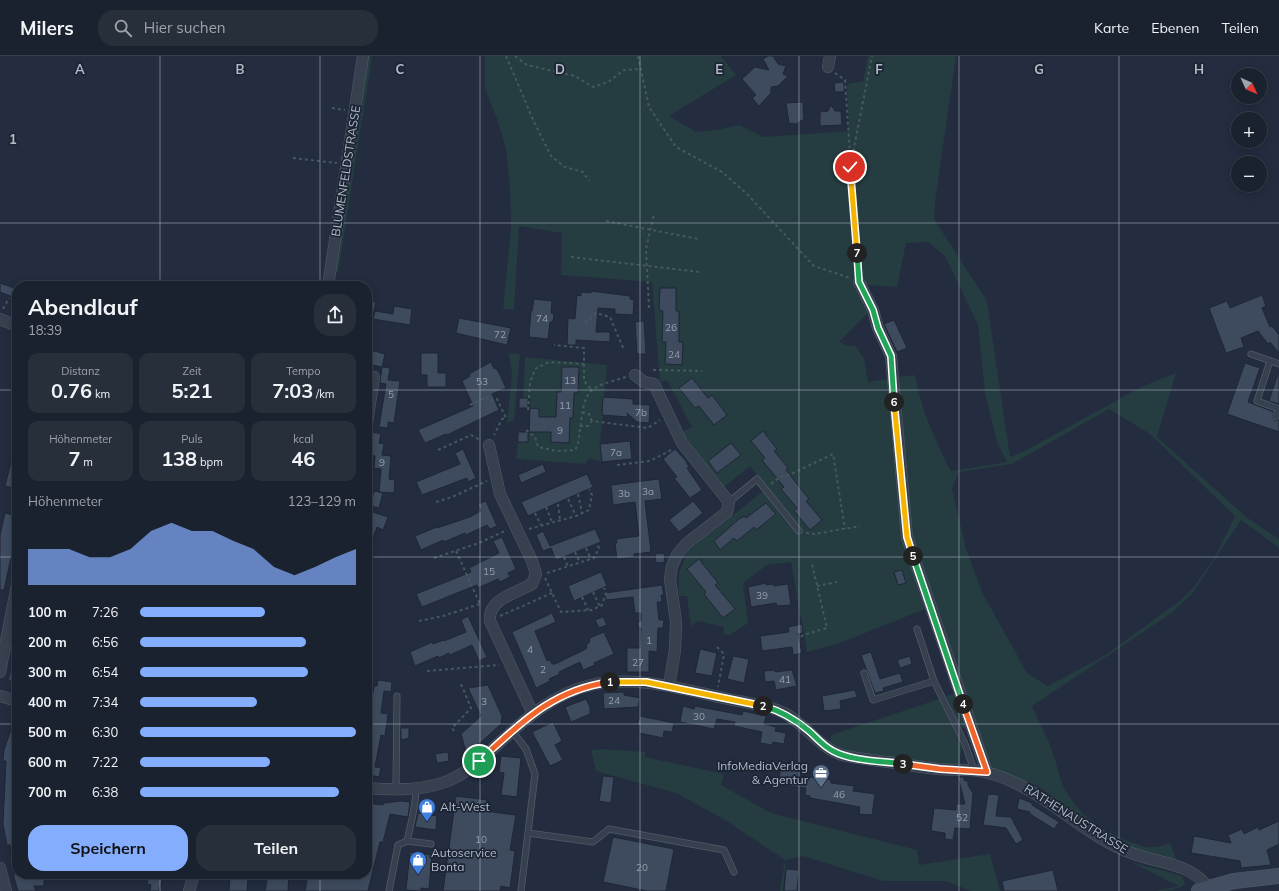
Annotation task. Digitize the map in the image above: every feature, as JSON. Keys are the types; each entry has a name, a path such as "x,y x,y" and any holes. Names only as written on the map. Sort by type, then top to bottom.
{"street":[{"name":"BLUMENFELDSTRASSE","path":"329,281 363,56"},
{"path":"828,67 830,56"},
{"path":"859,282 873,310 878,328 891,356 907,537 987,772"},
{"path":"1,314 12,322"},
{"path":"635,375 644,382 654,384 682,443 730,502 727,512 686,544 677,555 672,566 670,579 676,622 675,650 669,686"},
{"path":"372,377 374,378 372,391"},
{"path":"489,445 500,494 532,561 536,574 532,584 496,603 490,615 508,661 533,714"},
{"path":"0,672 12,611"},
{"name":"RATHENAUSTRASSE","path":"372,788 416,788 436,785 455,778 479,761 533,714 572,690 591,685 621,681 646,682 760,705 782,712 798,722 823,745 844,756 940,769 974,770 987,772 1010,780 1034,791 1114,845 1133,854 1184,869 1202,878 1204,890"},
{"path":"0,696 12,700"},
{"path":"0,868 6,891"},
{"path":"1204,890 1234,881 1279,876"},
{"path":"189,891 193,879"}],"lane":[{"path":"1251,354 1279,364"},
{"path":"1270,361 1257,401 1279,409 1276,417"},
{"path":"730,502 757,479 799,531"},
{"path":"917,629 934,681 965,744 974,770"},
{"path":"864,673 873,700 934,681"},
{"path":"396,789 397,696"},
{"path":"512,731 526,749 535,774 521,891"},
{"path":"406,841 416,802 416,788"},
{"path":"528,833 593,842 610,829 724,850 734,872"},
{"path":"389,891 398,845 406,841 431,844"}],"path":[{"path":"506,56 534,122 551,156 565,167 583,172 589,181"},
{"path":"515,56 527,65 576,76 593,87 608,82 624,70 641,68"},
{"path":"638,56 649,107 676,147 727,176 748,194 814,266 859,282 845,80 828,67"},
{"path":"850,167 872,56"},
{"path":"294,158 346,164"},
{"path":"649,308 646,248 654,214"},
{"path":"606,221 698,239"},
{"path":"572,257 700,272"},
{"path":"1,314 9,298"},
{"path":"585,323 596,313 610,317 624,350"},
{"path":"554,345 584,348 584,381 591,389"},
{"path":"528,410 530,383 535,369 549,362 584,364"},
{"path":"653,370 702,372"},
{"path":"526,430 535,437 538,447 557,451 571,452 575,450 577,447 585,400 591,389 602,384 635,375"},
{"path":"438,450 471,435 489,445 502,419 506,418 497,399 490,401 486,397 470,405"},
{"path":"582,412 589,414 592,421"},
{"path":"592,421 648,428 668,416"},
{"path":"580,426 588,426 592,421"},
{"path":"617,466 650,461 682,443"},
{"path":"765,489 780,477 791,474 833,454 845,529"},
{"path":"436,502 452,497 496,477"},
{"path":"434,558 517,530 576,516 589,510 592,495 589,489"},
{"path":"578,494 582,513"},
{"path":"568,499 576,516"},
{"path":"558,504 560,520"},
{"path":"546,507 552,522"},
{"path":"535,512 541,525"},
{"path":"799,531 815,534 860,526"},
{"path":"597,544 599,548 594,558 543,574 561,612 588,610 602,605 605,597 604,588"},
{"path":"586,548 591,559"},
{"path":"456,551 480,604 490,615 552,593"},
{"path":"575,552 580,563"},
{"path":"564,557 568,567"},
{"path":"801,637 803,635 827,628 812,564"},
{"path":"817,586 837,582"},
{"path":"593,592 600,606"},
{"path":"582,597 588,610"},
{"path":"419,621 443,616 480,604"},
{"path":"716,696 724,654 717,646"},
{"path":"427,672 498,666 508,661"},
{"path":"454,732 452,728 471,708 461,684"}],"green space":[{"path":"368,56 372,56 338,273 335,271"},
{"path":"485,56 721,56 736,75 669,116 696,132 716,130 739,125 763,137 849,131 847,84 863,81 868,56 956,56 935,202 934,219 987,301 1010,457 1025,451 1141,387 1176,373 1157,437 1246,517 1279,539 1279,548 1241,520 1192,594 1170,614 1032,706 1049,742 1062,783 1073,802 1080,810 1095,824 1114,835 1136,844 1146,847 1157,847 1170,843 1177,862 1142,854 1101,833 1038,786 987,766 914,554 897,377 915,375 921,401 929,424 951,471 1007,462 997,442 985,393 978,325 945,256 928,242 906,243 897,287 867,285 861,279 854,284 868,313 839,342 851,347 855,345 864,359 868,382 887,379 907,552 925,609 840,643 807,652 791,562 767,565 743,583 748,623 730,635 723,634 724,627 698,621 691,626 687,596 679,596 679,573 688,551 767,488 750,466 724,487 682,432 692,427 667,380 660,382 652,282 561,275 562,233 519,226 514,310 503,309 511,228 510,188 506,148 496,116 485,89","holes":["1109,409 1150,434 1235,516 1215,557 1193,588 1181,600 1104,656 1048,686 1027,673 983,594 966,549 952,488 959,472 1012,464"]},
{"path":"509,353 520,354 514,420 507,423 512,375"},
{"path":"525,357 607,365 600,444 602,462 589,458 586,464 516,459 518,442 528,442 529,432 539,432 539,409 530,408 531,399 523,398"},
{"path":"956,693 968,727 960,729 946,696"},
{"path":"939,699 962,747 959,765 941,766 847,752 830,742 831,735"},
{"path":"603,749 645,752 645,757 724,774 721,785 771,813 917,850 919,865 990,854 1000,891 971,891 945,881 883,881 803,856 786,860 783,891 780,891 785,860 725,820 676,793 596,771 591,750"},
{"path":"1131,862 1182,876 1185,884 1167,891 1156,891 1179,886"}],"building":[{"path":"768,56 773,56 778,64 786,66 783,74 788,76 778,86 771,87 771,93 759,106 752,98 756,95 742,79 755,67 769,70 763,59"},
{"path":"844,82 844,92 835,92 834,83"},
{"path":"803,102 804,119 796,124 789,123 786,103"},
{"path":"831,105 835,111 841,111 842,125 820,126 820,112 828,111"},
{"path":"0,283 12,287 12,297 0,292"},
{"path":"660,288 676,288 676,311 679,311 679,342 683,342 682,365 665,364 666,342 662,342 663,311 659,310"},
{"path":"591,291 630,296 630,299 634,300 633,315 615,314 615,309 598,308 596,332 610,332 610,342 576,340 576,345 567,345 568,318 575,319 577,295 581,296 581,292 591,293"},
{"path":"1262,295 1266,306 1262,308 1270,327 1272,326 1279,335 1279,353 1270,342 1268,344 1258,331 1241,338 1244,347 1226,353 1209,308 1227,301 1230,308"},
{"path":"534,299 552,301 551,313 554,314 553,322 550,322 548,339 529,337 531,311"},
{"path":"372,302 376,302 372,321"},
{"path":"394,306 412,309 410,325 373,319 375,311 393,314"},
{"path":"459,318 511,328 507,345 456,333"},
{"path":"894,320 907,348 897,352 884,324"},
{"path":"644,321 646,354 637,354 635,322"},
{"path":"372,350 385,354 382,367 372,365"},
{"path":"421,353 438,353 438,373 446,373 446,387 427,387 427,375 421,375"},
{"path":"491,362 494,369 496,368 506,388 492,394 499,410 447,435 446,434 425,443 418,430 473,406 462,381 470,376 469,374"},
{"path":"1245,363 1260,368 1248,402 1274,412 1272,418 1275,421 1279,420 1279,432 1227,414"},
{"path":"382,367 390,368 388,380 400,381 394,423 388,422 388,428 379,427 386,384 380,383"},
{"path":"562,367 579,367 578,393 574,393 573,418 570,418 569,443 551,442 551,432 529,432 530,408 539,409 539,417 556,417 557,392 561,392"},
{"path":"1279,374 1279,404 1269,401"},
{"path":"692,378 708,398 712,395 727,415 714,425 699,406 695,408 679,388"},
{"path":"603,397 633,399 633,404 650,405 649,423 637,422 627,413 628,417 602,415"},
{"path":"519,398 528,398 528,408 519,408"},
{"path":"763,431 777,449 774,451 788,468 786,470 809,499 806,501 822,520 810,530 794,511 797,508 781,489 784,487 762,460 765,458 751,441"},
{"path":"373,432 381,434 379,443 384,444 382,455 391,456 389,479 395,480 394,493 379,492 381,469 374,468 375,456 372,455"},
{"path":"518,432 528,432 528,442 518,442"},
{"path":"630,441 632,459 602,462 600,444"},
{"path":"731,443 741,455 717,473 708,461"},
{"path":"463,449 476,478 468,482 467,478 422,495 416,482 460,464 455,453"},
{"path":"675,449 686,461 689,467 687,468 702,490 690,498 674,478 677,477 663,459"},
{"path":"12,458 12,488 5,486"},
{"path":"543,464 546,472 521,483 518,475"},
{"path":"587,474 593,487 528,516 521,502"},
{"path":"659,479 662,499 645,501 651,552 634,554 634,557 617,559 616,539 639,536 635,502 613,505 611,485"},
{"path":"374,491 383,493 379,508 372,506"},
{"path":"486,501 497,526 490,529 487,525 466,535 465,533 444,542 443,540 421,550 415,536 437,527 470,517 481,511 478,504"},
{"path":"693,501 703,513 679,532 669,520"},
{"path":"766,503 776,514 756,530 754,527 737,541 734,538 720,550 714,541 739,519 745,516 746,518"},
{"path":"373,512 388,517 383,530 377,527 372,541"},
{"path":"5,513 12,515 12,553 4,590 0,590 0,535"},
{"path":"595,529 601,542 556,560 551,548 543,551 536,535 543,531 550,546"},
{"path":"502,537 516,569 508,573 510,577 500,582 498,579 478,588 477,585 422,607 416,594 471,572 469,568 499,553 493,541"},
{"path":"664,553 665,562 656,563 655,554"},
{"path":"699,559 718,583 715,585 735,609 723,618 704,594 706,592 687,569"},
{"path":"902,570 906,583 898,585 894,572"},
{"path":"601,572 607,586 574,601 568,586"},
{"path":"766,583 766,585 774,584 774,586 788,584 791,605 777,606 776,603 751,607 748,587"},
{"path":"662,585 664,595 661,595 662,602 657,602 659,620 664,620 663,628 658,628 657,652 649,651 649,672 627,672 627,648 640,648 641,628 638,627 638,622 641,621 641,613 635,613 633,597 606,600 605,593"},
{"path":"552,613 556,622 535,631 547,661 550,660 552,664 555,664 582,651 587,648 586,645 589,643 590,638 604,632 614,654 583,670 580,662 559,672 560,674 549,679 550,681 536,688 512,632"},
{"path":"468,616 487,657 479,661 472,645 450,655 449,653 439,658 438,656 415,666 410,652 432,642 433,644 444,641 466,632 461,620"},
{"path":"603,617 607,625 599,628 595,620"},
{"path":"802,624 803,633 798,634 802,653 793,655 792,647 762,651 760,636 789,632 788,627"},
{"path":"700,649 717,653 712,676 695,673"},
{"path":"871,652 880,679 900,673 903,682 883,688 884,691 875,693 861,655"},
{"path":"733,656 749,659 744,683 727,679"},
{"path":"910,656 912,664 900,668 897,660"},
{"path":"12,666 12,681 8,680"},
{"path":"775,670 775,672 792,670 797,686 776,690 774,681 765,682 764,671"},
{"path":"378,680 392,682 391,692 384,691 381,713 388,714 385,736 381,735 375,767 381,768 379,777 372,776 372,693 374,686 377,686"},
{"path":"488,685 502,716 501,724 467,755 461,734 481,716 468,688"},
{"path":"855,690 857,697 840,701 841,709 824,711 822,696"},
{"path":"624,692 624,695 640,698 638,707 604,709 603,693"},
{"path":"586,699 590,707 590,714 571,722 565,707"},
{"path":"683,706 694,709 695,706 742,715 743,711 766,716 764,724 776,727 775,731 786,733 784,744 773,742 772,745 760,743 762,732 734,726 735,722 717,719 714,729 680,722"},
{"path":"640,716 674,723 672,732 664,731 663,738 639,733 640,726 637,725"},
{"path":"553,722 562,741 555,745 563,760 550,766 532,732"},
{"path":"12,727 12,862 10,845 7,845 3,824 6,761 3,761 4,750"},
{"path":"401,728 409,728 409,738 401,740"},
{"path":"448,752 449,761 437,763 435,754"},
{"path":"501,756 521,758 517,797 501,795 504,773 499,772"},
{"path":"781,766 799,769 798,776 831,780 831,783 854,786 853,791 875,794 872,815 859,814 860,807 810,798 810,796 805,795 806,788 778,785"},
{"path":"603,776 614,777 611,803 599,801"},
{"path":"958,777 963,777 965,781 968,781 968,785 973,793 970,829 955,828 953,840 945,839 945,833 931,831 934,808 956,810 956,804 965,804"},
{"path":"988,794 999,795 996,816 1011,817 1023,840 1016,844 1006,828 983,825"},
{"path":"456,796 487,800 485,811 516,815 510,850 515,851 510,888 501,886 500,891 443,891"},
{"path":"1019,798 1032,803 1032,805 1059,822 1054,829 1030,814 1030,812 1017,809"},
{"path":"401,801 410,802 408,817 390,814 383,842 380,842 372,875 372,804 383,805 384,803"},
{"path":"418,813 437,816 436,830 415,827"},
{"path":"1279,821 1279,844 1267,850 1271,865 1241,868 1240,861 1191,853 1194,836 1231,843 1228,835 1242,829 1244,834 1258,827 1259,830"},
{"path":"613,837 674,849 666,891 647,891 603,882"},
{"path":"410,852 432,855 429,889 421,888 421,891 406,890"},
{"path":"786,869 799,870 797,891 784,891"},
{"path":"1053,870 1058,891 1004,891 1002,881"},
{"path":"14,879 44,879 44,886 34,886 36,891 18,891"},
{"path":"148,879 162,879 159,891 150,891 151,885 147,884"},
{"path":"230,879 248,879 247,891 229,891"},
{"path":"267,879 289,879 288,891 265,891"},
{"path":"307,879 371,879 368,891 305,891"}],"place":[{"name":"InfoMediaVerlag & Agentur","path":"821,788"},
{"name":"Alt-West","path":"427,822"},
{"name":"Autoservice Bonta","path":"418,875"}],"route":[{"path":"479,761 533,714 556,699 572,690 591,685 621,681 646,682 669,686 760,705 776,710 798,722 823,745 844,756 940,769 987,772 907,537 891,356 878,328 873,310 859,282 850,167"}]}
